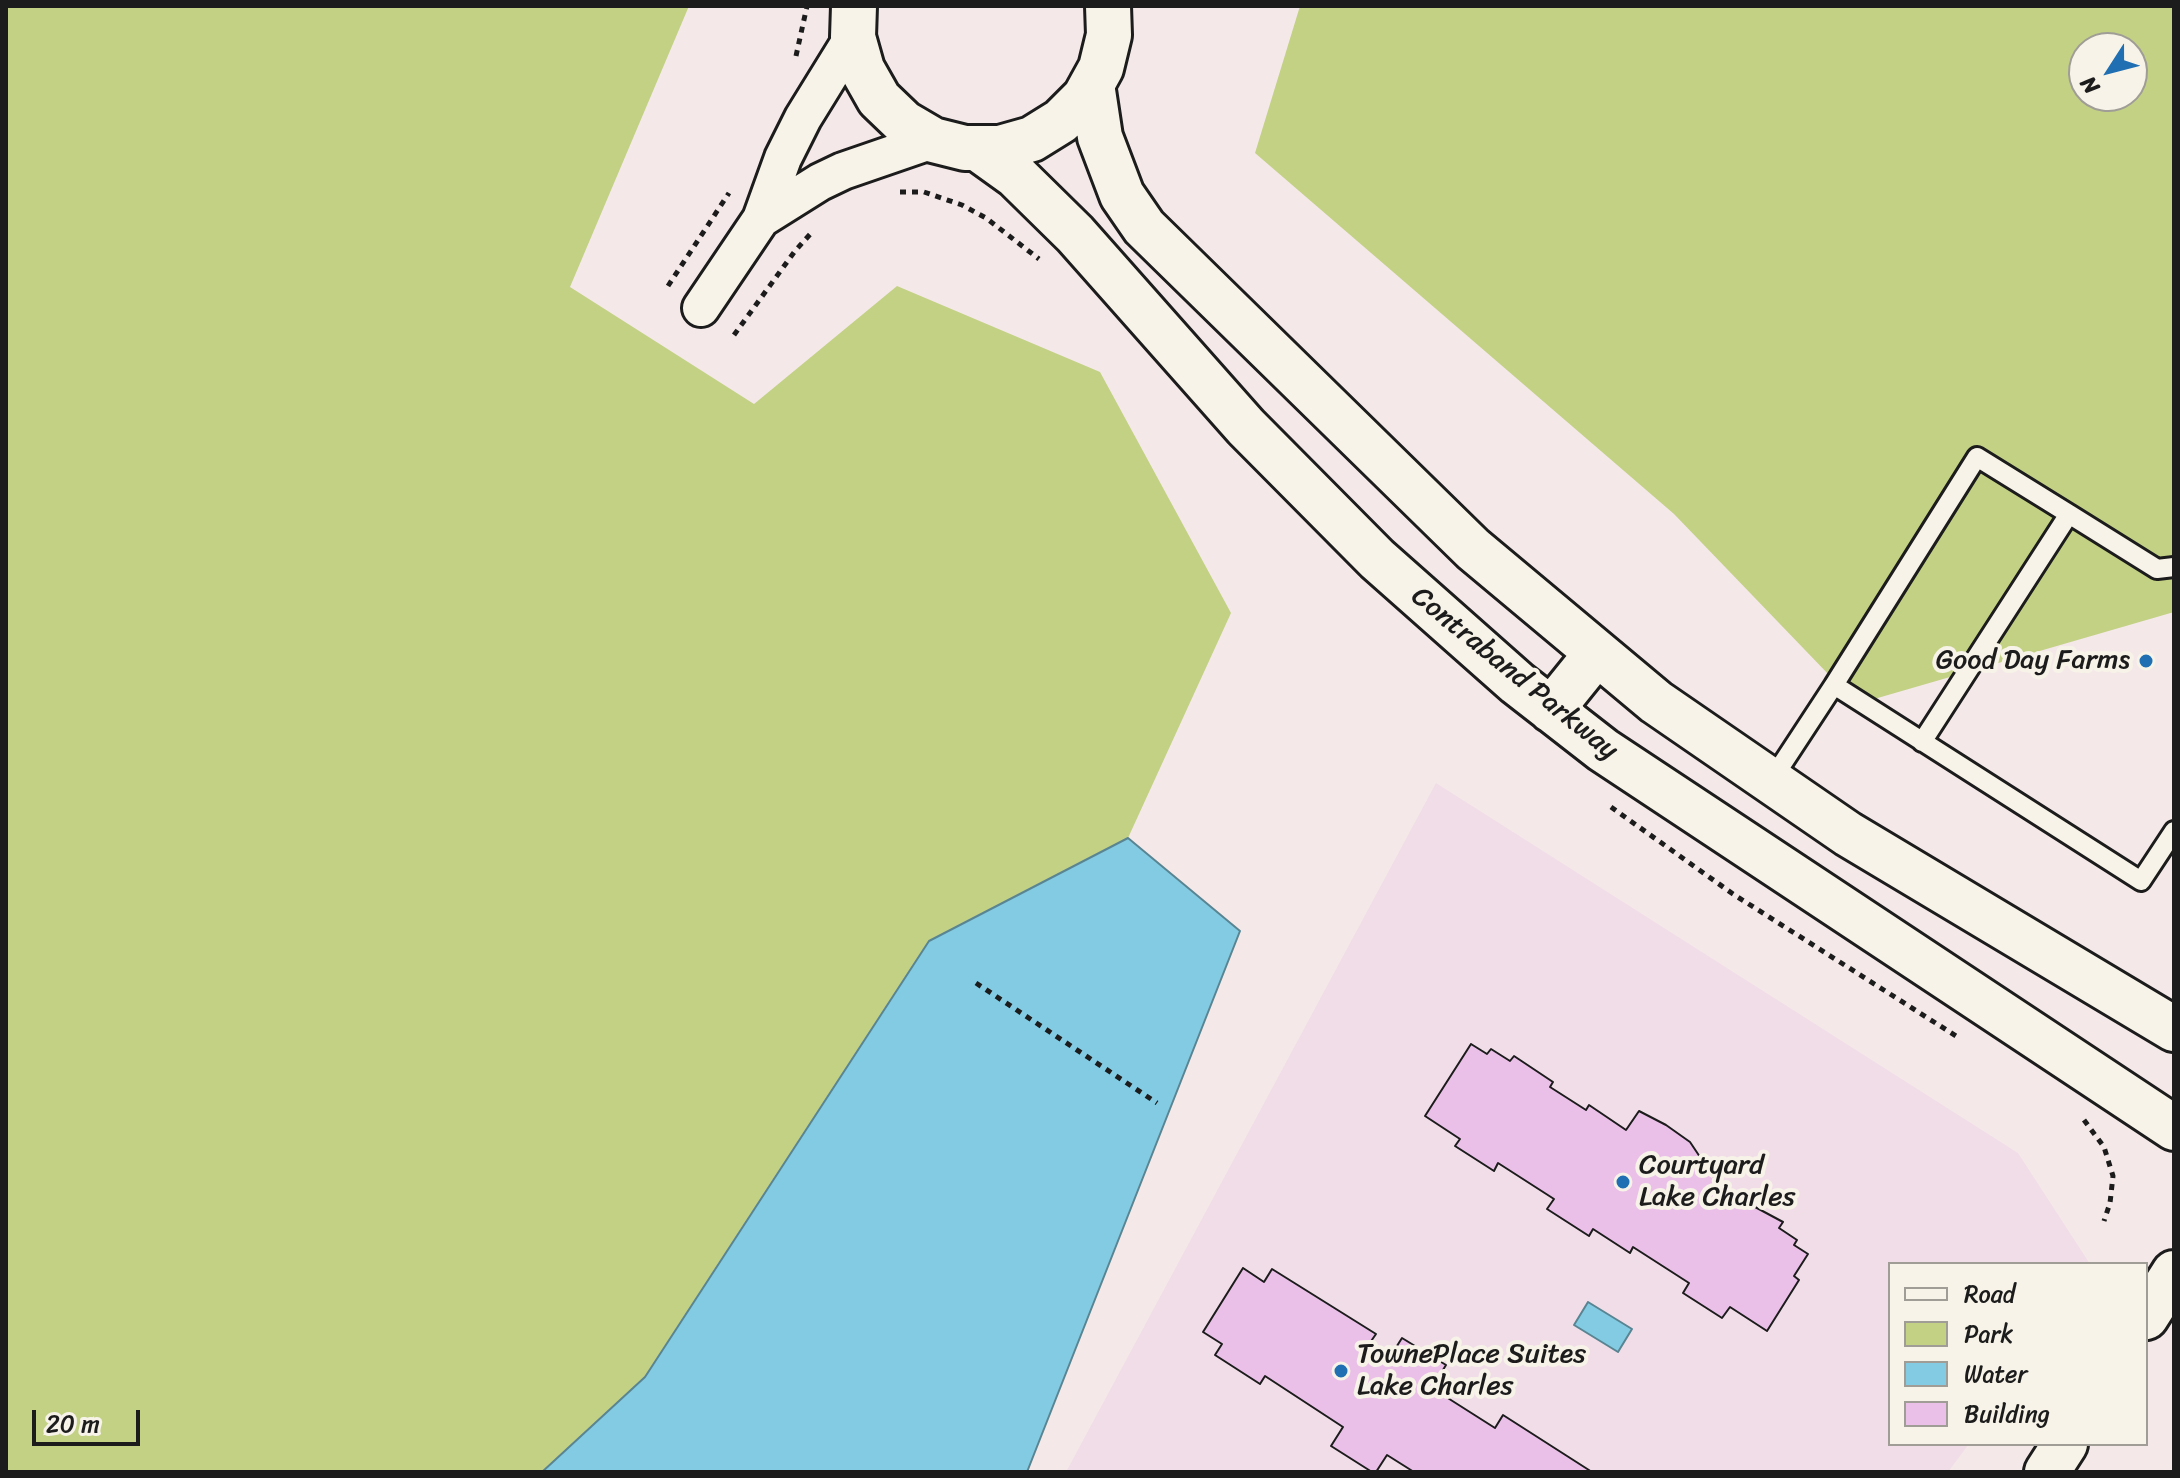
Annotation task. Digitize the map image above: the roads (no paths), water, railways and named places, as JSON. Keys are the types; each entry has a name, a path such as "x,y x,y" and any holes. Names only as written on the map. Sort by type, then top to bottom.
{"street":[{"path":"853,21 862,69 879,99 904,123 933,140 965,148 1000,148 1032,139 1061,121 1085,97 1101,68 1109,35 1108,6"},
{"path":"701,308 761,219 783,158 853,21"},
{"path":"1092,84 1100,137 1122,195 1144,227 1473,549 1656,702 1848,834 2174,1029"},
{"path":"761,219 843,171 933,140"},
{"name":"Contraband Parkway","path":"977,148 1016,176 1075,234 1246,427 1377,559 1517,683 1603,750 2174,1128"},
{"path":"1551,710 1597,653"},
{"path":"2148,1314 2174,1273"},
{"path":"2047,1472 2064,1446"}],"lane":[{"path":"1771,781 1977,457 2157,569 2174,567"},
{"path":"1922,742 2069,514"},
{"path":"1834,685 2141,881 2174,831"}],"water":[{"path":"1128,838 1240,931 1027,1472 542,1472 645,1377 929,941"},
{"path":"1588,1302 1632,1329 1618,1352 1574,1325"}],"place":[{"name":"Good Day Farms","path":"2146,661"},
{"name":"Courtyard Lake Charles","path":"1623,1182"},
{"name":"TownePlace Suites Lake Charles","path":"1341,1371"}]}
